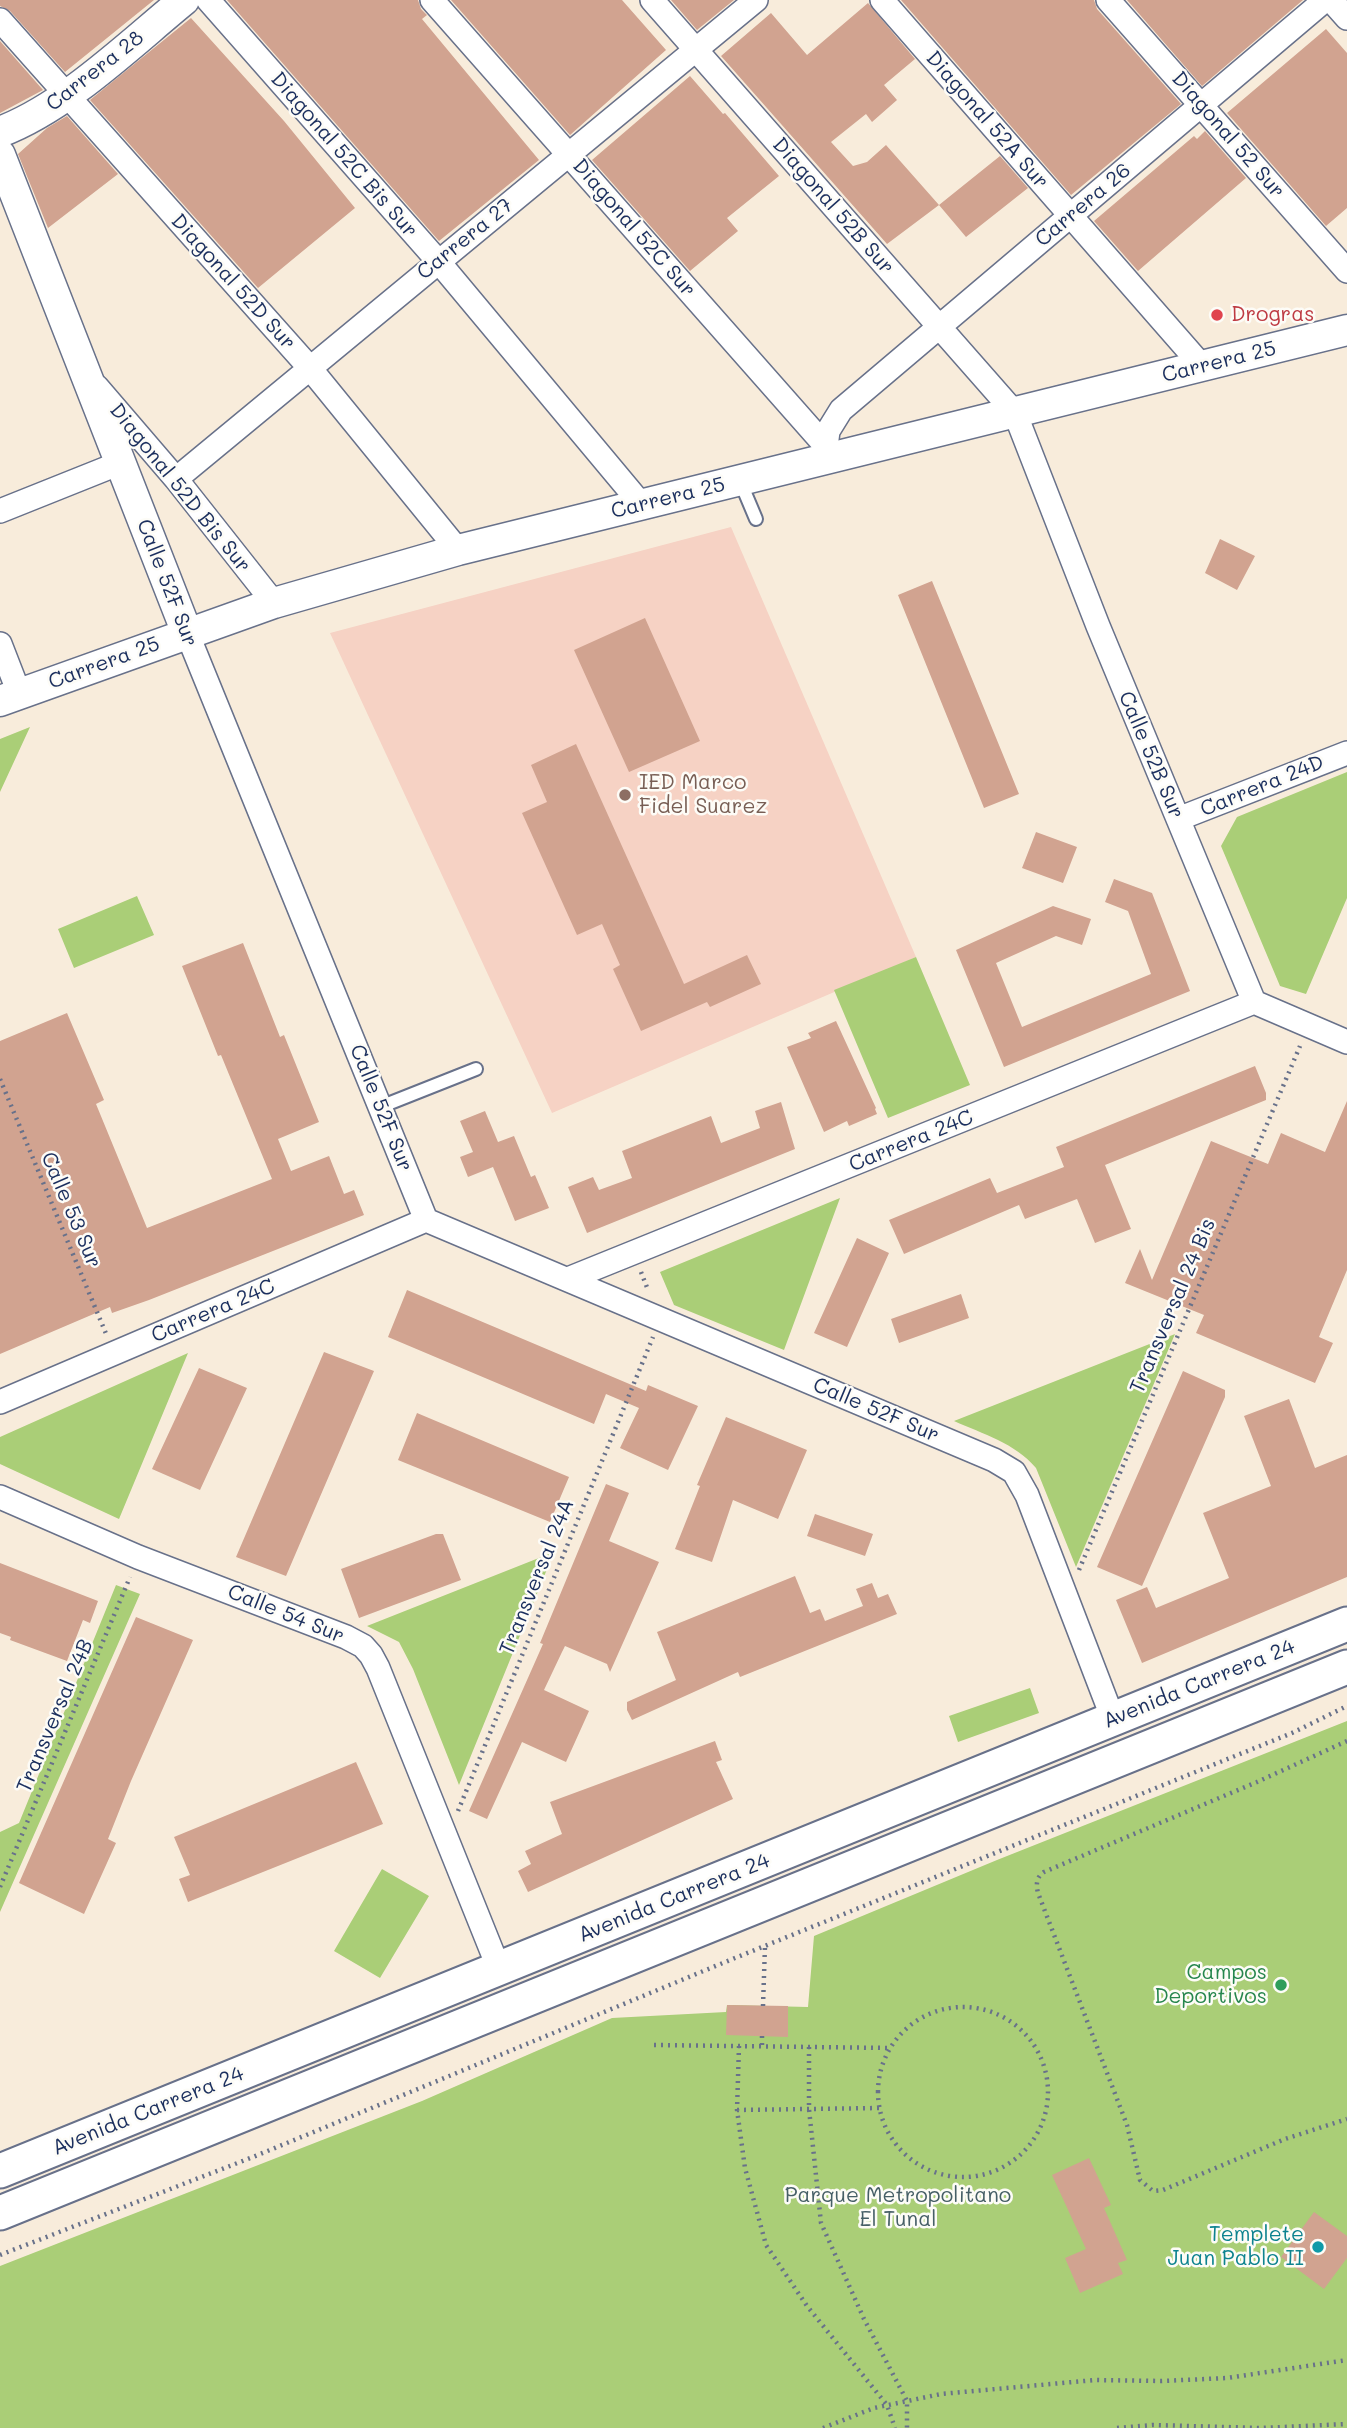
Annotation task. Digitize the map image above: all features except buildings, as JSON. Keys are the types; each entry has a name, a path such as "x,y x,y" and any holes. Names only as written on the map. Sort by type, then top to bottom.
{"main road":[{"name":"Avenida Carrera 24","path":"0,2171 1347,1624"},
{"name":"Avenida Carrera 24","path":"1,2209 1347,1667"}],"street":[{"name":"Carrera 28","path":"0,132 38,116 184,0"},
{"name":"Diagonal 52C Bis Sur","path":"208,0 438,261 641,504"},
{"name":"Diagonal 52C Sur","path":"432,0 831,452"},
{"name":"Diagonal 52B Sur","path":"652,0 1015,413"},
{"name":"Carrera 27","path":"176,479 756,0"},
{"name":"Diagonal 52A Sur","path":"882,0 1202,366"},
{"name":"Diagonal 52 Sur","path":"1108,0 1347,271"},
{"name":"Carrera 26","path":"831,452 828,431 841,411 1325,0"},
{"path":"1331,0 1347,18"},
{"name":"Diagonal 52D Sur","path":"0,20 309,367 457,551"},
{"name":"Calle 52F Sur","path":"0,155 187,633 426,1220 994,1460 1014,1472 1027,1495 1113,1719"},
{"name":"Carrera 25","path":"10,697 274,603 457,551 740,480 831,452 1015,413 1347,330"},
{"name":"Diagonal 52D Bis Sur","path":"85,374 176,479 274,603"},
{"name":"Carrera 26","path":"802,419 816,419 841,411"},
{"name":"Calle 52B Sur","path":"1015,413 1098,626 1254,1002"},
{"path":"0,511 120,463"},
{"path":"0,644 10,697"},
{"name":"Carrera 24D","path":"1178,819 1347,752"},
{"path":"1254,1002 1347,1042"},
{"name":"Carrera 24C","path":"568,1279 1254,1002"},
{"name":"Carrera 24C","path":"0,1402 426,1220"},
{"name":"Calle 54 Sur","path":"0,1497 138,1557 307,1621 363,1646 378,1668 499,1969"}],"lane":[{"path":"740,480 757,519"},
{"path":"380,1107 476,1069"}],"path":[{"name":"Transversal 24 Bis","path":"1067,1599 1309,1026"},
{"name":"Calle 53 Sur","path":"0,1079 114,1353"},
{"name":"Transversal 24A","path":"447,1839 657,1328"},
{"name":"Transversal 24B","path":"0,1887 138,1557"},
{"path":"0,2255 253,2157 1292,1733 1347,1706"},
{"path":"1347,1741 1044,1872 1037,1884 1038,1893 1127,2125 1140,2180 1153,2191 1163,2190 1285,2139 1347,2119"},
{"path":"763,2006 765,1946"},
{"path":"965,2007 994,2012 1019,2027 1038,2050 1048,2078 1048,2108 1038,2135 1019,2158 993,2173 964,2178 935,2173 909,2158 890,2136 879,2108 881,2067 890,2048 910,2026 935,2012 965,2007"},
{"path":"762,2036 762,2046"},
{"path":"654,2045 890,2048"},
{"path":"739,2046 737,2110 745,2168 766,2245 807,2306 887,2405 895,2428"},
{"path":"808,2047 808,2109 821,2223 864,2319 907,2401 907,2428"},
{"path":"737,2110 879,2108"},
{"path":"823,2428 874,2408 941,2394 1095,2380 1227,2378 1347,2360"},
{"path":"1117,2428 1153,2425 1238,2428 1347,2424"}],"shaded area":[{"name":"IED Marco Fidel Suarez","path":"731,527 916,957 552,1113 330,633"}],"green space":[{"path":"30,727 0,792 0,739"},
{"path":"1347,772 1347,898 1306,994 1280,986 1221,846 1237,817"},
{"path":"137,896 154,935 74,968 58,929"},
{"path":"916,957 970,1085 888,1118 834,990"},
{"path":"840,1198 784,1350 674,1305 660,1272"},
{"path":"1175,1334 1076,1567 1036,1468 1028,1459 1008,1446 954,1421"},
{"path":"188,1353 119,1519 0,1464 0,1437"},
{"path":"554,1552 459,1785 413,1669 399,1642 367,1626"},
{"path":"116,1585 140,1594 0,1912 0,1832 19,1823"},
{"path":"1030,1688 1039,1713 958,1742 949,1716"},
{"name":"Parque Metropolitano El Tunal","path":"1347,1721 1347,2428 0,2428 0,2266 422,2101 612,2018 726,2012 727,2005 808,2007 814,1936"},
{"path":"382,1869 429,1896 380,1978 334,1951"}],"place":[{"name":"Drogras","path":"1217,315"},
{"name":"IED Marco Fidel Suarez","path":"625,795"},
{"name":"Campos Deportivos","path":"1281,1985"},
{"name":"Templete Juan Pablo II","path":"1318,2247"}]}
